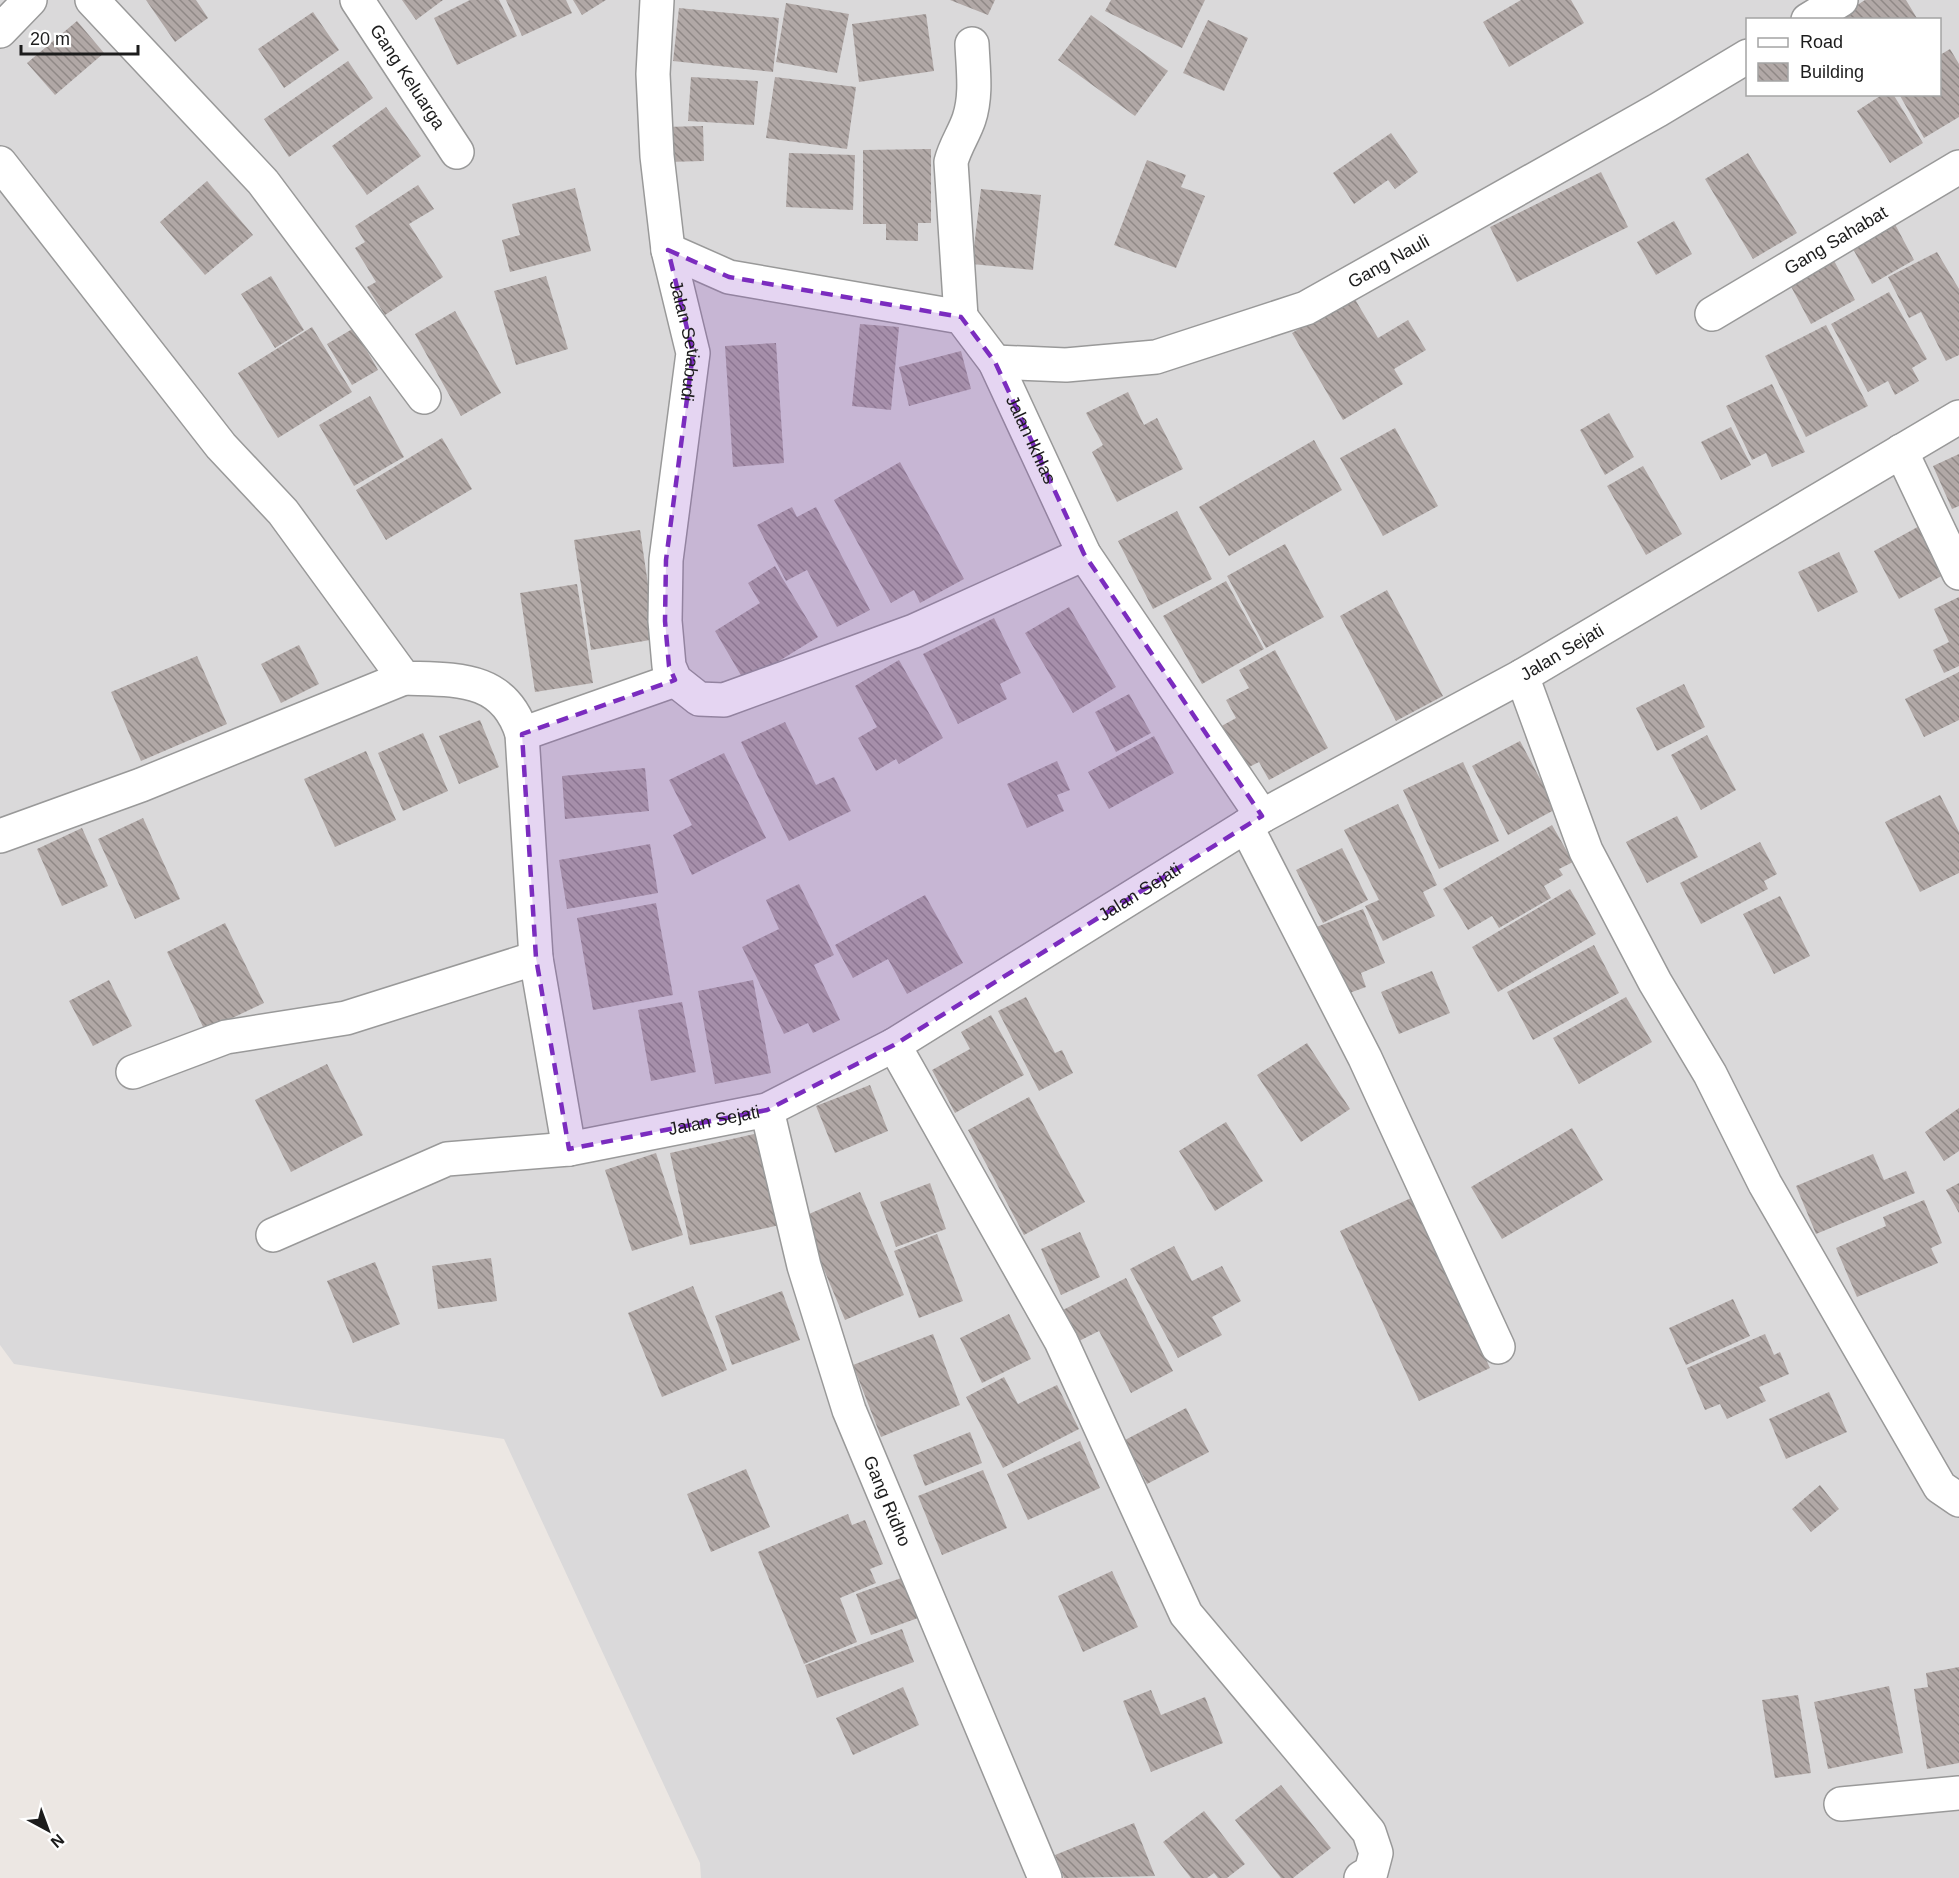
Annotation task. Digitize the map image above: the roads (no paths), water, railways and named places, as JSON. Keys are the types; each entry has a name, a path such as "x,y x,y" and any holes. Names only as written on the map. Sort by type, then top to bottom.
{"street":[{"path":"0,31 30,0"},
{"path":"92,0 263,182 424,397"},
{"name":"Gang Keluarga","path":"357,0 457,152"},
{"name":"Jalan Setiabudi","path":"657,0 653,74 657,156 668,250 693,353 666,560 665,621 669,666 675,681"},
{"path":"1811,18 1841,0"},
{"path":"668,250 729,278 961,318 951,162 955,146 969,121 974,100 972,44"},
{"name":"Gang Nauli","path":"995,362 1066,365 1156,357 1306,308 1658,110 1746,57"},
{"path":"0,163 221,446 283,512 404,678"},
{"name":"Gang Sahabat","path":"1712,314 1959,166"},
{"name":"Jalan Ikhlas","path":"961,318 995,362 1084,554 1254,821 1498,1347"},
{"name":"Jalan Sejati","path":"273,1235 447,1159 569,1149 767,1110 894,1045 1254,821 1522,676 1959,417"},
{"path":"1901,451 1959,573"},
{"path":"522,734 675,681 699,699 724,700 914,631 1084,554"},
{"path":"1522,676 1586,851 1634,942 1710,1074 1765,1184 1940,1487 1955,1498"},
{"path":"0,836 141,785 404,678 458,680 487,688 509,706 522,734 536,958 569,1149"},
{"path":"133,1072 226,1037 346,1018 536,958"},
{"path":"894,1045 1061,1341 1186,1614 1369,1832 1376,1853 1371,1872 1361,1878"},
{"name":"Gang Ridho","path":"767,1110 804,1266 849,1410 1045,1878"},
{"path":"1841,1804 1959,1793"}]}
